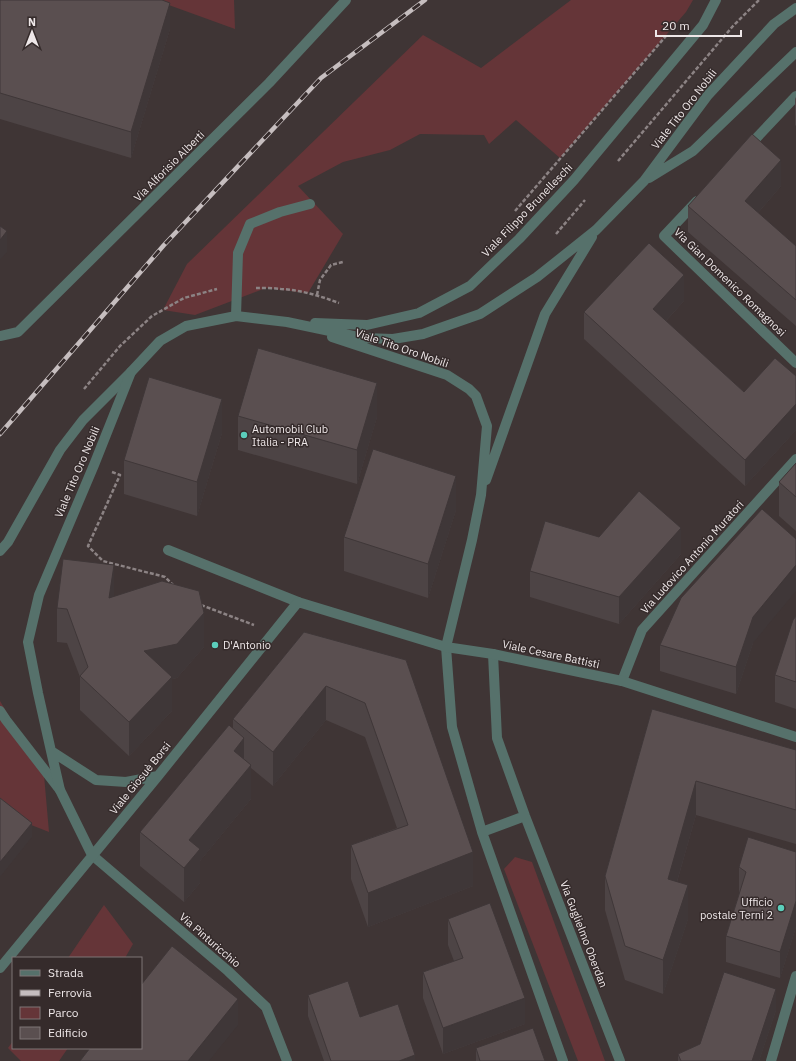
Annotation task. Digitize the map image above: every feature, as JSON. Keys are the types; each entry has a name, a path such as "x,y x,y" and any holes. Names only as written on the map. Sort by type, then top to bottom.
{"street":[{"name":"Via Alforisio Alberti","path":"0,336 18,332 269,83 346,0"},
{"name":"Viale Filippo Brunelleschi","path":"288,322 367,325 418,313 470,286 519,239 574,180 703,25 716,0"},
{"name":"Viale Tito Oro Nobili","path":"92,855 60,790 28,642 39,595 94,465 131,372 160,341 186,326 236,316 288,322 362,338 393,340 423,334 480,314 537,277 596,230 644,181 708,95 774,24 796,8"},
{"path":"644,181 694,151 796,52"},
{"path":"738,158 796,96"},
{"name":"Via Gian Domenico Romagnosi","path":"706,191 664,236 796,363"},
{"path":"236,316 238,253 250,224 280,212 310,204"},
{"name":"Viale Tito Oro Nobili","path":"481,495 545,314 596,230"},
{"name":"Viale Tito Oro Nobili","path":"288,322 447,375 469,389 476,396 487,426 481,495 472,540 446,647"},
{"path":"0,552 8,542 60,450 83,420 131,372"},
{"name":"Via Ludovico Antonio Muratori","path":"622,681 642,630 796,459"},
{"name":"Viale Cesare Battisti","path":"168,550 298,602 446,647 493,654 622,681 796,737"},
{"name":"Viale Giosuè Borsi","path":"0,968 158,776 298,602"},
{"path":"446,647 452,727 482,832 563,1061"},
{"name":"Via Guglielmo Oberdan","path":"493,654 497,738 525,816 620,1061"},
{"path":"0,711 60,790"},
{"path":"51,751 96,780 126,782 158,776"},
{"path":"482,832 525,816"},
{"name":"Via Pinturicchio","path":"92,855 228,971 266,1007 287,1061"},
{"path":"771,1061 796,976"}],"path":[{"path":"512,214 666,35"},
{"path":"317,295 320,280 331,265 343,262"},
{"path":"94,465 120,475 88,546 102,561 165,577 176,588"},
{"path":"195,602 274,633"}],"green space":[{"path":"155,0 234,0 235,29"},
{"path":"571,0 693,0 686,12 560,158 516,120 489,144 484,135 420,134 390,150 343,162 298,186 343,234 308,293 266,288 195,315 163,310 187,264 423,35 481,68"},
{"path":"0,701 44,775 49,832 16,819 0,800"},
{"path":"515,857 532,862 605,1061 578,1061 504,869"},
{"path":"104,905 133,944 126,957 69,957"},
{"path":"12,1042 12,1049 67,1049 59,1061 21,1061 8,1048"}],"building":[{"path":"0,0 162,0 170,3 131,132 0,93"},
{"path":"752,134 781,160 745,201 796,246 796,300 688,206"},
{"path":"0,226 7,231 0,240"},
{"path":"649,243 684,275 653,309 744,392 775,358 796,376 796,404 745,460 584,312"},
{"path":"258,348 377,383 357,450 238,416"},
{"path":"149,377 222,399 197,482 124,460"},
{"path":"373,449 456,476 428,564 344,537"},
{"path":"796,463 796,497 779,482"},
{"path":"639,491 681,528 619,597 530,571 545,521 599,537"},
{"path":"762,509 796,539 796,565 753,617 736,667 660,645 681,598"},
{"path":"63,559 114,565 109,598 162,581 199,591 204,613 177,644 144,651 172,677 129,722 80,676 88,667 67,609 57,608"},
{"path":"796,616 796,682 775,675 793,620"},
{"path":"304,632 406,660 473,852 368,893 351,845 408,825 365,703 326,686 273,752 233,719"},
{"path":"652,709 796,750 796,810 696,781 668,879 688,885 663,960 625,946 605,876"},
{"path":"229,725 244,738 234,751 251,765 189,840 200,849 184,868 140,832"},
{"path":"0,798 32,823 0,862"},
{"path":"748,837 796,852 796,901 780,952 726,936 746,872 739,867"},
{"path":"490,903 525,998 443,1028 423,972 463,958 448,919"},
{"path":"172,946 238,999 188,1061 80,1061 89,1049 142,1049 142,984"},
{"path":"724,972 776,989 752,1061 681,1061 678,1054 700,1044"},
{"path":"348,981 360,1017 398,1004 415,1055 399,1061 331,1061 308,995"},
{"path":"533,1028 545,1061 480,1061 476,1048"}],"railway":[{"path":"0,434 164,245 321,78 425,0"}],"place":[{"name":"Automobil Club Italia - PRA","path":"244,435"},
{"name":"D'Antonio","path":"215,645"},
{"name":"Ufficio postale Terni 2","path":"781,908"}]}
